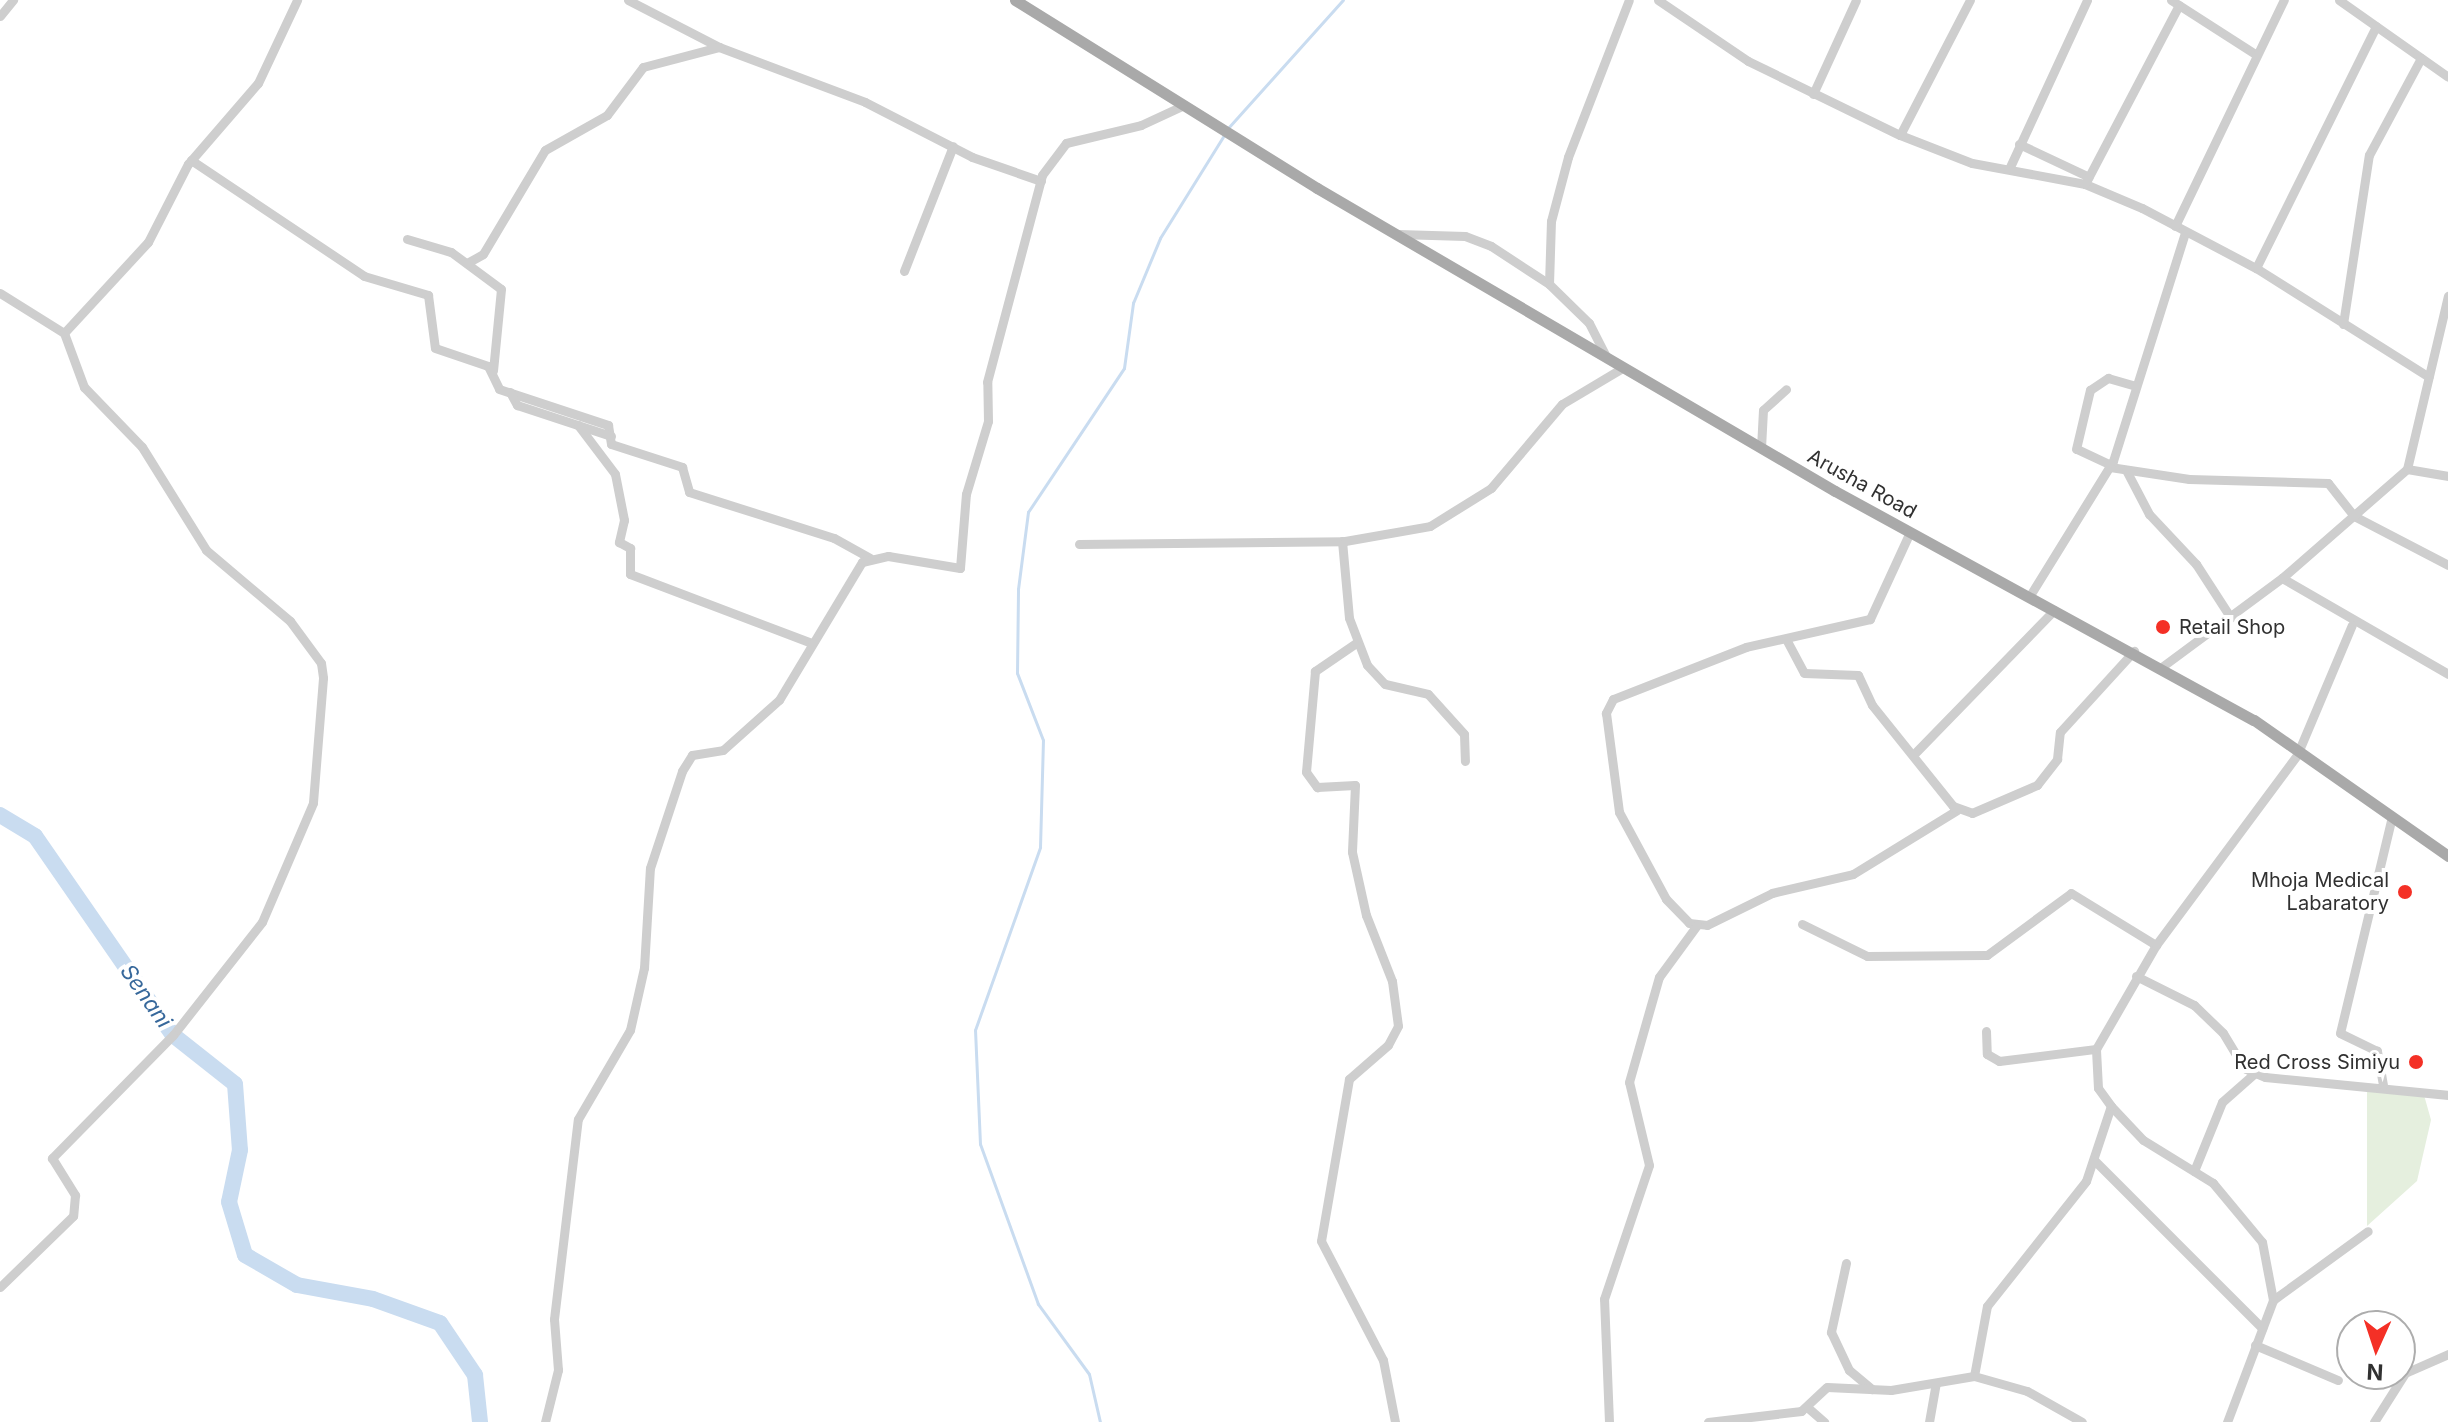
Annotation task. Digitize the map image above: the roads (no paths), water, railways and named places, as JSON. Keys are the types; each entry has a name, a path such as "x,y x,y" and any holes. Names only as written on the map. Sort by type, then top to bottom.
{"main road":[{"name":"Arusha Road","path":"1015,0 1031,4 1199,115 1761,448 2029,597 2134,651 2159,669 2254,720 2297,755 2448,856"}],"street":[{"path":"0,16 13,0"},
{"path":"64,333 148,242 191,160 249,97 297,0"},
{"path":"628,0 719,47 865,102 953,146 1041,181"},
{"path":"1549,284 1551,221 1568,157 1629,0"},
{"path":"1658,0 1813,94 1900,135 2009,169 2087,180"},
{"path":"1813,94 1856,0"},
{"path":"1900,135 1970,0"},
{"path":"2009,169 2087,0"},
{"path":"2175,226 2255,54 2284,0"},
{"path":"2339,0 2448,77"},
{"path":"2087,180 2175,3 2255,54"},
{"path":"2256,268 2376,26"},
{"path":"467,263 483,254 545,150 607,115 643,67 719,47"},
{"path":"2343,324 2369,155 2421,58"},
{"path":"407,239 467,263 501,289 493,371 497,388 600,422 611,436 614,446 682,467 689,492 834,538 870,558 960,568 966,494 988,421 987,382 1041,181 1066,143 1141,125 1184,105"},
{"path":"2019,144 2256,268 2429,377"},
{"path":"904,271 953,146"},
{"path":"191,160 364,276 428,295 435,348 493,371"},
{"path":"2029,597 2110,466 2185,232"},
{"path":"1398,234 1478,239 1549,284 1589,323 1606,356"},
{"path":"0,293 64,333 84,387 142,447 206,550 290,621 321,663 323,678 313,803 262,922 173,1035 52,1158 75,1195 73,1216 0,1287"},
{"path":"2159,669 2282,578 2407,469 2448,296"},
{"path":"1079,544 1342,541 1430,526 1471,505 1545,419 1624,367"},
{"path":"2136,386 2108,378 2090,390 2076,449 2110,466 2126,470 2320,481 2354,516 2448,565"},
{"path":"1761,448 1763,410 1786,389"},
{"path":"510,392 517,405 611,436"},
{"path":"578,425 615,474 624,520 619,542 630,548 630,574 812,643"},
{"path":"2407,469 2448,476"},
{"path":"2126,470 2149,514 2196,564 2231,618"},
{"path":"1697,925 1649,876 1635,831 1619,812 1609,703 1786,639 1870,619 1910,532"},
{"path":"1342,541 1356,643 1376,678 1422,689 1459,726 1465,761"},
{"path":"545,1422 558,1370 554,1319 578,1119 630,1030 644,968 650,868 682,771 692,755 717,754 748,732 789,689 851,573 870,558"},
{"path":"2282,578 2352,625 2448,674"},
{"path":"1916,752 2054,610"},
{"path":"2273,1300 2254,1228 2194,1171 2143,1140 2111,1106 2098,1088 2096,1049 2156,945 2297,755 2352,625"},
{"path":"1786,639 1804,673 1858,675 1872,705 1916,752 1957,810"},
{"path":"1356,643 1315,671 1306,772 1317,787 1355,785 1352,852 1366,915 1392,981 1398,1026 1388,1045 1349,1079 1321,1241 1383,1360 1395,1422"},
{"path":"1609,1422 1604,1299 1649,1165 1629,1082 1659,977 1697,925 1772,893 1853,874 1957,810 1972,813 2037,785 2057,759 2060,732 2134,651"},
{"path":"2383,1085 2377,1051 2340,1033 2392,817"},
{"path":"1802,924 1867,956 1987,955 2071,893 2156,945"},
{"path":"2136,976 2194,1005 2223,1033 2237,1060 2255,1073 2383,1085 2448,1095"},
{"path":"1986,1031 1987,1054 1999,1061 2096,1049"},
{"path":"2194,1171 2222,1102 2255,1073"},
{"path":"1974,1376 1987,1306 2086,1181 2111,1106"},
{"path":"2094,1160 2262,1328"},
{"path":"2227,1422 2273,1300 2368,1231"},
{"path":"1846,1263 1831,1332 1849,1370 1872,1389"},
{"path":"2255,1345 2336,1379"},
{"path":"2374,1422 2405,1373 2448,1354"},
{"path":"1708,1422 1807,1407 1827,1387 1872,1389 1936,1384 1974,1376 2027,1391 2082,1422"},
{"path":"1929,1422 1936,1384"},
{"path":"1807,1407 1824,1422"}],"waterway":[{"path":"1228,128 1343,0"},
{"path":"1100,1422 1089,1374 1038,1304 980,1144 975,1030 1040,847 1043,740 1017,673 1018,589 1028,512 1124,368 1133,303 1160,238 1224,135"},
{"name":"Senani","path":"0,815 35,836 173,1035 235,1084 240,1150 229,1202 245,1255 297,1285 373,1299 440,1323 475,1375 480,1422"}],"place":[{"name":"Retail Shop","path":"2163,627"},
{"name":"Mhoja Medical Labaratory","path":"2405,892"},
{"name":"Red Cross Simiyu","path":"2416,1062"}]}
